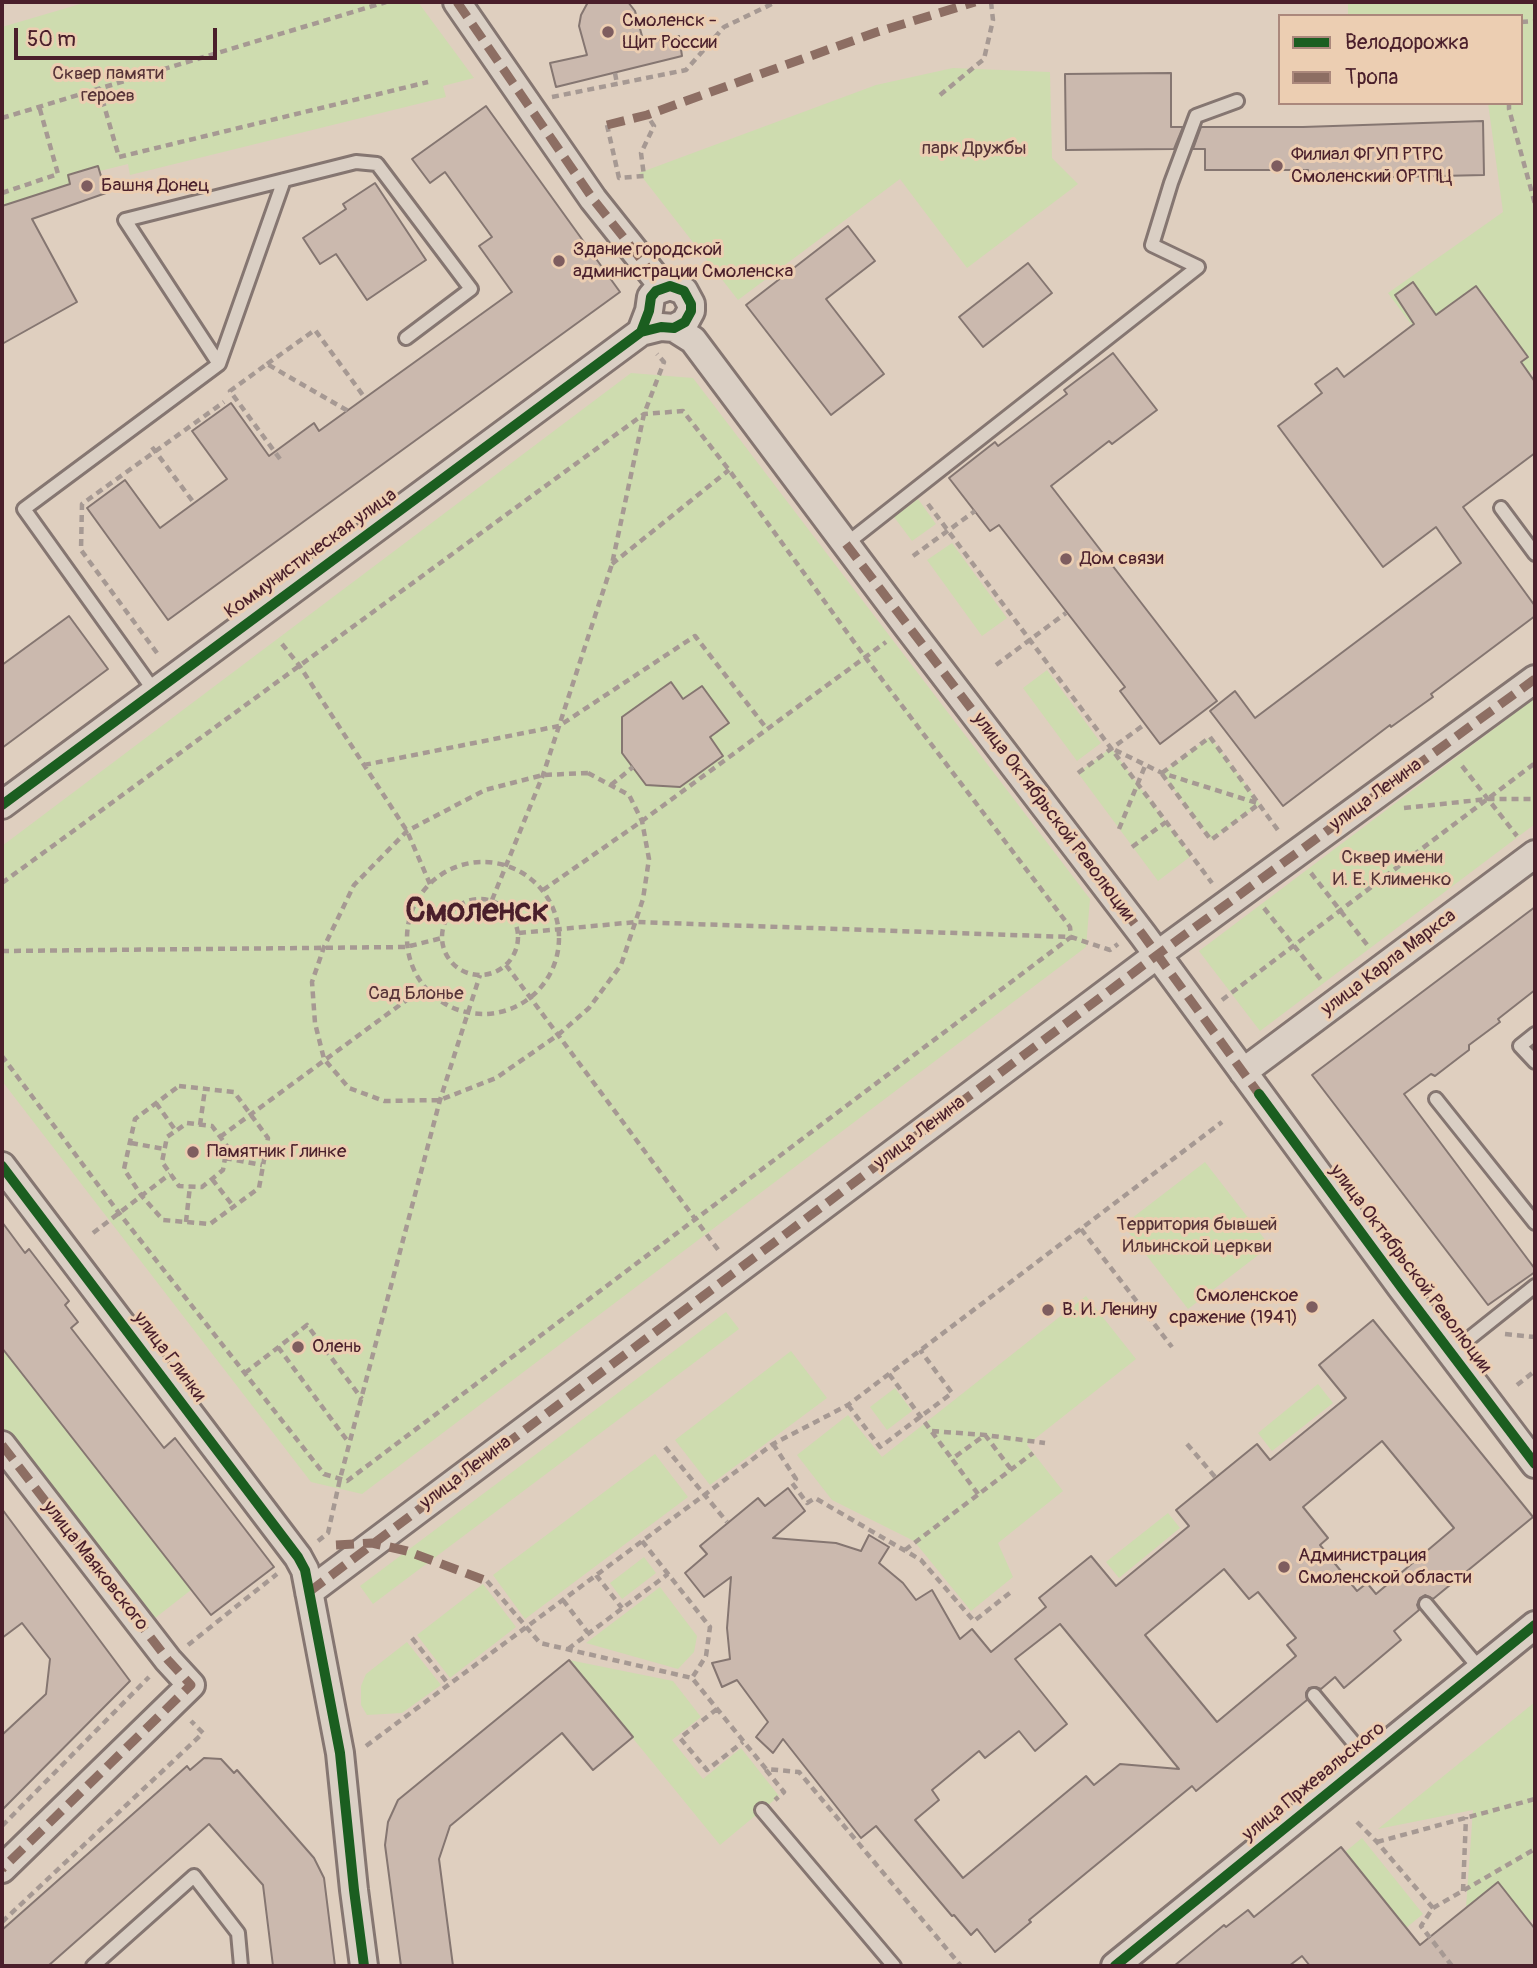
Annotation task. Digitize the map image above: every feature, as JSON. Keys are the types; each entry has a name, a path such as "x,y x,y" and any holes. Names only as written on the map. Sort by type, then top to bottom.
{"street":[{"path":"457,2 593,198 663,287 651,297 641,332"},
{"name":"улица Октябрьской Революции","path":"663,287 677,287 684,291 691,304 685,328 1138,929 1535,1464"},
{"path":"641,332 662,327 685,328"},
{"name":"Коммунистическая улица","path":"2,805 641,332"},
{"name":"улица Ленина","path":"307,1581 1535,679"},
{"name":"улица Карла Маркса","path":"1243,1072 1534,856"},
{"name":"улица Глинки","path":"2,1166 298,1557 307,1581"},
{"name":"улица Маяковского","path":"2,1445 168,1660 191,1685 2,1869"},
{"path":"307,1581 340,1752 364,1966"},
{"name":"улица Пржевальского","path":"1115,1966 1535,1625"}],"lane":[{"path":"846,544 1198,267 1152,245 1196,116 1237,101"},
{"path":"219,364 125,220 356,162 377,164 471,289 407,338"},
{"path":"155,692 24,509 219,364 284,180"},
{"path":"1501,508 1535,554"},
{"path":"1535,1034 1520,1046 1535,1062"},
{"path":"1436,1099 1535,1223"},
{"path":"1451,1353 1535,1286"},
{"path":"1426,1604 1480,1669"},
{"path":"1314,1695 1368,1760"},
{"path":"762,1810 894,1966"},
{"path":"93,1966 194,1876 238,1933 241,1966"}],"path":[{"path":"2,118 386,2"},
{"path":"549,98 686,70 724,27 776,2"},
{"path":"940,95 984,59 993,20 992,2"},
{"path":"615,74 617,84"},
{"path":"99,88 119,157 428,82"},
{"path":"1509,105 1535,204"},
{"path":"2,193 58,174 39,106"},
{"path":"607,125 620,178 644,176 641,153 654,126 647,114"},
{"path":"281,459 230,391 267,364 315,330 365,398"},
{"path":"492,900 543,775 612,564 644,414 664,362"},
{"path":"267,364 348,411"},
{"path":"157,653 80,550 82,504 153,449 223,402"},
{"path":"2,883 644,414 683,411 1070,927 1071,937"},
{"path":"153,449 194,503"},
{"path":"612,564 729,470"},
{"path":"917,489 1166,822 1238,896 1293,945 1338,1000"},
{"path":"913,556 975,511"},
{"path":"996,665 1066,612"},
{"path":"543,890 642,821 907,626"},
{"path":"365,765 559,726 695,636 767,729"},
{"path":"282,644 299,665 407,831 430,884"},
{"path":"1077,773 1144,724"},
{"path":"1162,773 1210,737 1384,967"},
{"path":"1445,745 1534,856"},
{"path":"1111,748 1162,773 1259,804"},
{"path":"1201,1015 1535,763"},
{"path":"1119,829 1145,766"},
{"path":"611,785 633,767"},
{"path":"588,773 611,785 629,795 642,821 649,859 643,899 621,965 589,1009 558,1035 496,1078 440,1100 384,1101 349,1088 324,1059 315,1023 312,982 324,947 354,885 407,831 485,790 543,775 588,773"},
{"path":"1162,773 1211,840 1259,804"},
{"path":"1400,808 1488,799 1535,799"},
{"path":"1132,847 1166,822"},
{"path":"469,862 507,864 529,876 543,890 555,909 560,930 557,958 546,982 531,998 503,1013 467,1014 443,1005 423,988 408,961 406,947 410,909 430,884 469,862"},
{"path":"473,899 492,900 510,912 519,933 517,949 506,965 494,972 480,975 465,972 449,960 442,938 446,920 456,907 473,899"},
{"path":"519,933 636,922 1071,937 1110,950 1138,929"},
{"path":"2,1056 118,1213 324,1474 347,1481 1071,937"},
{"path":"2,951 406,947 442,938"},
{"path":"506,965 721,1254"},
{"path":"316,1542 328,1533 349,1443 440,1100 480,975"},
{"path":"220,1137 423,988"},
{"path":"179,1086 234,1092 250,1115 268,1138 259,1188 210,1224 163,1220 141,1195 124,1169 135,1119 179,1086"},
{"path":"200,1125 205,1089"},
{"path":"156,1104 176,1131"},
{"path":"360,1751 773,1444 848,1405 1222,1122"},
{"path":"187,1123 212,1126 227,1146 223,1170 202,1187 179,1186 162,1162 167,1137 176,1131 187,1123"},
{"path":"131,1143 164,1149"},
{"path":"225,1158 263,1165"},
{"path":"93,1233 170,1174"},
{"path":"212,1179 233,1206"},
{"path":"186,1222 190,1186"},
{"path":"1081,1229 1172,1347"},
{"path":"245,1373 307,1325 362,1399"},
{"path":"278,1347 349,1443"},
{"path":"848,1405 880,1447 921,1416 952,1392 920,1350"},
{"path":"1517,1385 1535,1371"},
{"path":"889,1374 978,1494"},
{"path":"932,1431 1045,1443"},
{"path":"952,1459 985,1435"},
{"path":"985,1435 1011,1469"},
{"path":"773,1444 796,1479 792,1483 807,1503 815,1498 921,1559 974,1621 1011,1592"},
{"path":"1187,1444 1216,1478"},
{"path":"665,1447 727,1522"},
{"path":"905,1550 1032,1453"},
{"path":"642,1541 710,1627 706,1656 692,1678"},
{"path":"2,1826 168,1660 278,1573"},
{"path":"568,1649 668,1574"},
{"path":"596,1575 622,1608"},
{"path":"487,1581 540,1643 692,1678 784,1792 762,1810"},
{"path":"563,1600 588,1633"},
{"path":"412,1638 449,1685"},
{"path":"717,1709 680,1738 707,1770 743,1742"},
{"path":"2,1922 203,1733"},
{"path":"766,1769 799,1772 961,1966"},
{"path":"1377,1842 1535,1799"},
{"path":"1462,1891 1466,1817"},
{"path":"1357,1822 1433,1908"},
{"path":"1452,1966 1421,1926 1433,1908 1535,1849"}],"green space":[{"name":"Сквер памяти героев","path":"87,2 418,2 474,78 443,86 446,97 130,175 128,164 100,171 98,166 68,175 70,184 2,206 2,27"},
{"path":"1348,2 1535,2 1535,369 1476,412 1388,293 1503,212 1488,105 1523,105 1523,14 1348,14"},
{"name":"парк Дружбы","path":"953,68 1050,72 1052,158 1078,184 967,268 900,179 738,300 639,173 876,85"},
{"name":"Сад Блонье","path":"631,373 693,378 1090,899 1086,947 362,1494 311,1482 2,1081 2,846"},
{"path":"918,499 936,524 912,541 894,517"},
{"path":"952,543 1007,618 982,636 927,560"},
{"path":"1047,670 1101,743 1077,761 1023,688"},
{"name":"Сквер имени И. Е. Клименко","path":"1535,698 1535,824 1260,1031 1199,951"},
{"path":"1210,737 1260,804 1211,840 1162,773"},
{"path":"1111,748 1191,856 1158,881 1078,773"},
{"name":"Территория бывшей Ильинской церкви","path":"1205,1162 1270,1246 1188,1309 1123,1225"},
{"path":"1086,1296 1136,1359 1027,1445 1063,1491 998,1543 1013,1577 971,1611 914,1541 832,1500 797,1455 848,1415 882,1457"},
{"path":"726,1312 739,1329 373,1604 360,1586"},
{"path":"2,1347 191,1590 150,1622 2,1429"},
{"path":"791,1351 827,1398 710,1485 675,1440"},
{"path":"1318,1384 1333,1403 1272,1451 1258,1433"},
{"path":"895,1388 912,1411 887,1430 870,1407"},
{"path":"655,1454 688,1497 525,1619 493,1575"},
{"path":"1168,1513 1180,1528 1119,1578 1106,1562"},
{"path":"644,1557 656,1573 622,1599 610,1583"},
{"path":"483,1584 516,1627 450,1678 417,1635"},
{"path":"660,1587 697,1636 694,1652 678,1669 586,1643"},
{"path":"407,1642 441,1685 402,1713 367,1715 361,1705 361,1686 366,1674"},
{"path":"569,1660 673,1681 701,1717 672,1740 703,1779 741,1748 779,1796 720,1845"},
{"path":"1535,1702 1535,1917 1529,1922 1498,1883 1466,1907 1473,1810 1378,1829"},
{"path":"1362,1838 1423,1914 1406,1928 1345,1852"}],"building":[{"path":"588,2 628,2 635,11 644,43 679,36 682,56 556,87 550,63 587,55 579,26"},
{"path":"1171,73 1171,127 1183,127 1174,149 1066,150 1065,74"},
{"path":"486,106 620,292 168,620 87,508 125,480 160,528 227,479 192,431 231,403 269,456 314,423 319,431 512,292 479,246 492,237 445,172 430,183 412,159"},
{"path":"1483,121 1484,175 1308,179 1308,170 1205,170 1205,149 1193,149 1201,127 1303,127"},
{"path":"98,166 106,193 32,219 77,302 2,344 2,206 70,184 68,175"},
{"path":"375,183 426,260 367,300 336,254 320,264 303,238 346,209 343,204"},
{"path":"848,226 875,261 826,299 884,374 831,415 746,305"},
{"path":"1028,263 1052,293 983,347 959,317"},
{"path":"1413,282 1436,315 1476,286 1528,357 1521,362 1535,382 1535,453 1463,507 1535,606 1535,616 1431,694 1433,697 1391,727 1390,725 1283,806 1210,711 1235,691 1255,718 1461,563 1436,527 1383,567 1278,426 1322,393 1315,384 1337,368 1344,377 1414,324 1395,295"},
{"name":"Дом связи","path":"1113,353 1157,410 1112,444 1109,441 1051,486 1217,701 1160,744 1120,691 1125,687 999,525 990,531 949,478 995,442 998,446 1067,394 1064,390"},
{"path":"69,616 108,669 2,748 2,665"},
{"path":"671,682 683,699 702,686 729,723 710,737 723,756 680,787 646,785 622,753 622,717"},
{"path":"1535,907 1535,990 1498,1019 1500,1022 1469,1045 1469,1050 1435,1076 1431,1074 1404,1094 1535,1269 1535,1272 1488,1305 1312,1075"},
{"path":"2,1222 25,1253 29,1249 69,1301 65,1305 78,1322 71,1328 164,1448 175,1438 274,1567 211,1615 2,1348"},
{"path":"1373,1320 1533,1517 1433,1599 1425,1595 1420,1598 1417,1605 1419,1610 1394,1631 1401,1640 1344,1688 1335,1677 1321,1689 1309,1688 1306,1693 1307,1700 1196,1791 1192,1786 1029,1920 1031,1922 995,1952 977,1929 971,1935 954,1915 952,1916 876,1826 861,1838 783,1739 773,1753 756,1737 768,1722 737,1680 722,1687 712,1663 730,1659 727,1628 731,1577 704,1597 685,1573 707,1554 700,1546 758,1498 765,1506 788,1488 805,1511 773,1538 836,1543 861,1551 869,1535 889,1547 879,1563 903,1583 916,1600 932,1590 960,1639 972,1629 991,1652 1046,1607 1039,1598 1091,1556 1116,1586 1189,1526 1176,1510 1257,1444 1270,1460 1346,1398 1319,1365","holes":["1382,1441 1454,1528 1376,1594 1367,1583 1357,1591 1320,1545 1328,1538 1303,1507","1224,1569 1249,1599 1258,1592 1296,1638 1287,1645 1296,1656 1217,1722 1145,1635","1060,1624 1179,1769 1120,1764 1094,1785 1086,1776 963,1878 915,1820 939,1800 932,1790 979,1751 985,1758 1019,1731 1035,1751 1067,1724 1015,1659"]},
{"path":"2,1509 130,1681 2,1810 2,1735 46,1694 50,1659 22,1623 2,1638"},
{"path":"569,1660 633,1737 593,1770 562,1733 450,1826 439,1859 453,1966 401,1966 385,1845 388,1822 398,1800"},
{"path":"204,1758 221,1759 234,1773 237,1770 314,1858 324,1878 335,1966 273,1966 263,1885 209,1824 48,1966 2,1966 2,1930 187,1766 190,1770"},
{"path":"1341,1847 1420,1945 1498,1882 1535,1929 1535,1966 1310,1966 1302,1956 1289,1966 1174,1966 1224,1925 1226,1927 1248,1910 1254,1917"}],"marked path":[{"path":"457,2 593,199 663,287"},
{"path":"607,125 647,115 877,32 975,2"},
{"path":"846,544 1143,935 1259,1094"},
{"path":"309,1592 1157,955 1535,679"},
{"path":"2,1445 168,1660 191,1685 2,1869"},
{"path":"336,1545 372,1543 407,1551 487,1581"}],"cycle path":[{"path":"2,805 641,332 661,327 674,328 685,322 691,311 691,304 684,291 670,286 656,291 651,297 641,332"},
{"path":"1259,1094 1535,1464"},
{"path":"2,1166 298,1557 305,1570 340,1753 364,1966"},
{"path":"1115,1966 1535,1625"}],"place":[{"name":"Смоленск - Щит России","path":"608,32"},
{"name":"Филиал ФГУП РТРС Смоленский ОРТПЦ","path":"1277,166"},
{"name":"Башня Донец","path":"87,186"},
{"name":"Здание городской администрации Смоленска","path":"559,261"},
{"name":"Дом связи","path":"1066,559"},
{"name":"Памятник Глинке","path":"193,1152"},
{"name":"Смоленское сражение (1941)","path":"1312,1307"},
{"name":"В. И. Ленину","path":"1048,1310"},
{"name":"Олень","path":"298,1347"},
{"name":"Администрация Смоленской области","path":"1284,1567"}],"district":[{"name":"Смоленск","path":"477,913"}]}
